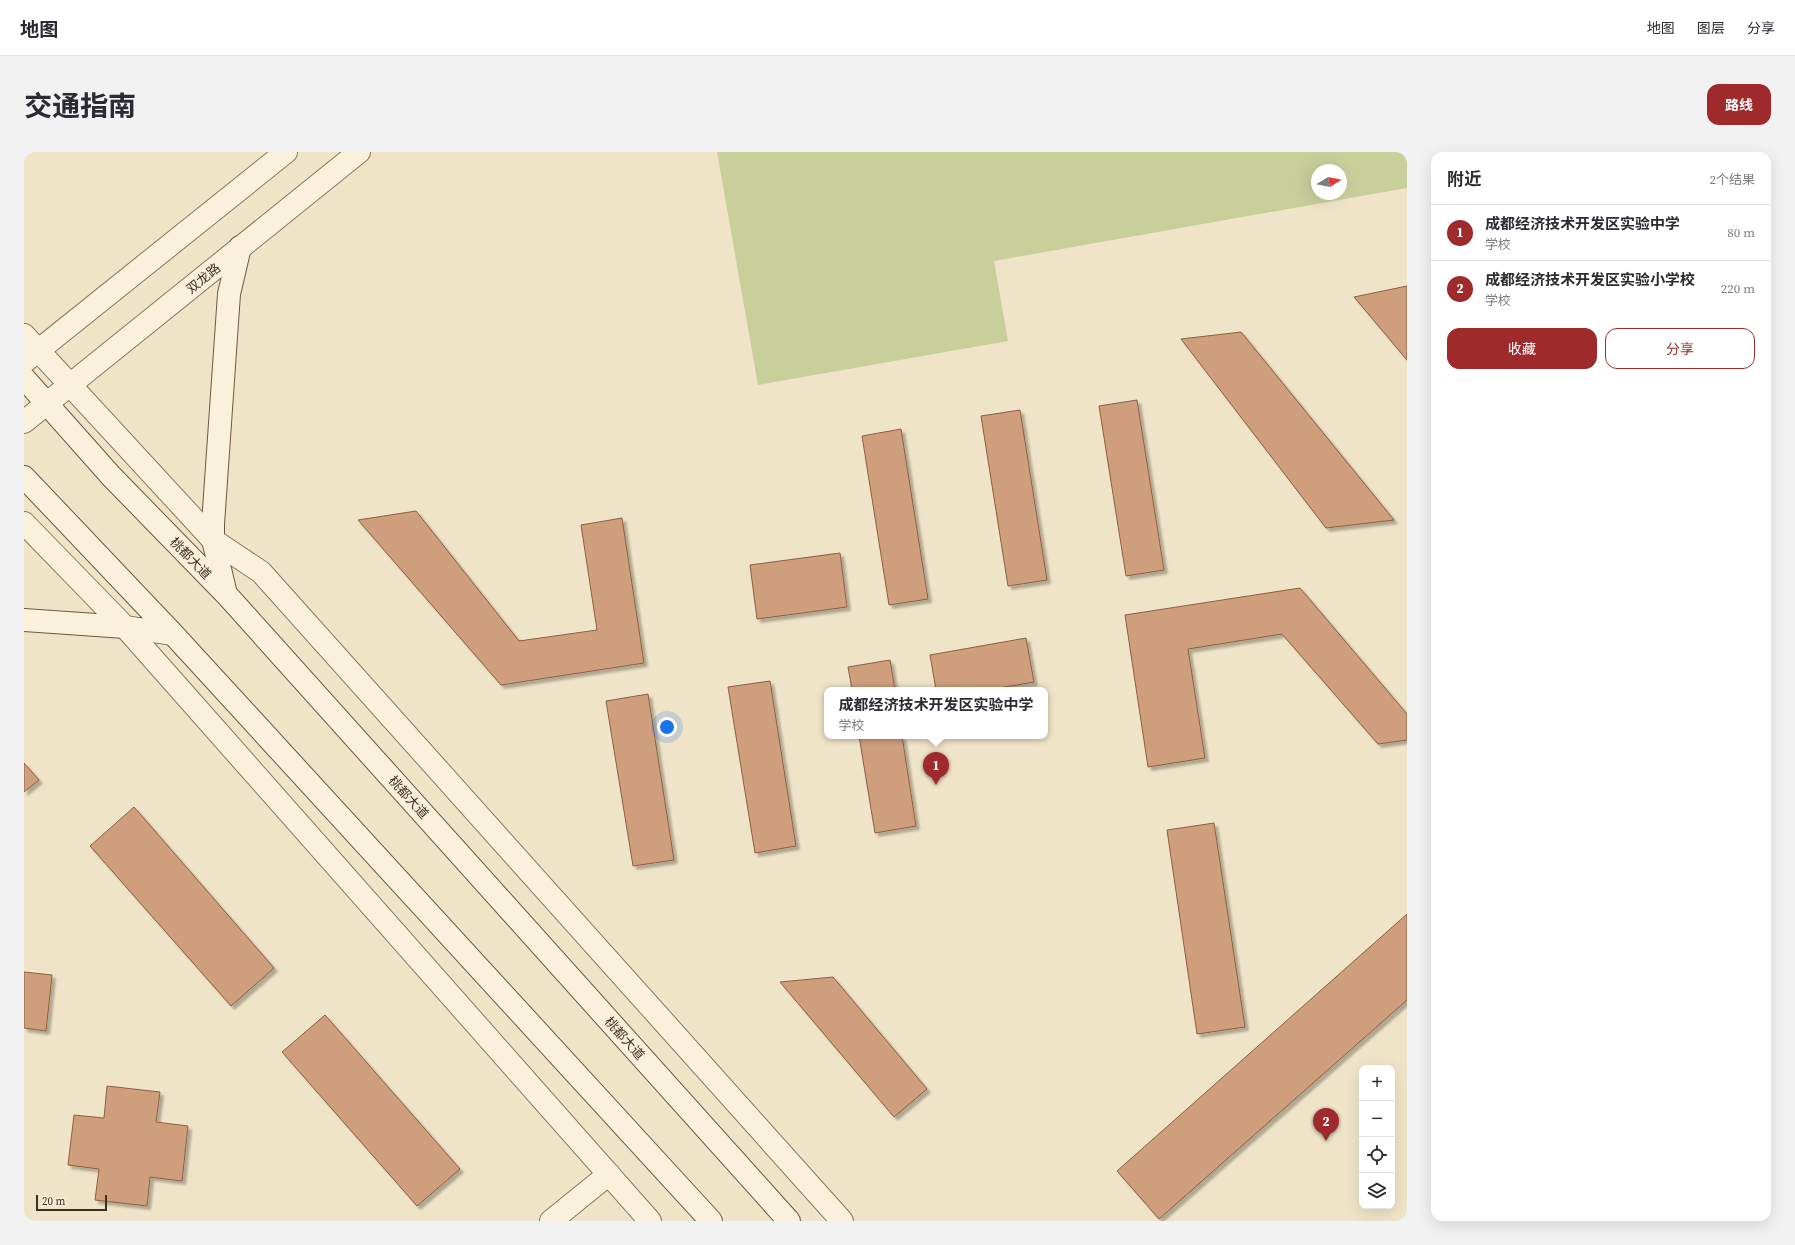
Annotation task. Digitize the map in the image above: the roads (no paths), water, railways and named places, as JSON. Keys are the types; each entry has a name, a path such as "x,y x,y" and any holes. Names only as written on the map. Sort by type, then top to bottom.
{"street":[{"path":"286,152 29,349 71,385 213,540 261,572 842,1221"},
{"name":"双龙路","path":"24,422 359,152"},
{"path":"226,594 213,540 213,524 229,294 240,247"},
{"name":"桃都大道","path":"24,378 111,476 226,594 789,1221"},
{"path":"24,477 173,634 711,1221"},
{"path":"24,522 125,627 650,1221"},
{"path":"24,620 125,627 173,634"},
{"path":"551,1221 608,1174"}],"place":[{"name":"成都经济技术开发区实验中学","path":"936,785"},
{"name":"成都经济技术开发区实验小学校","path":"1326,1141"}]}
